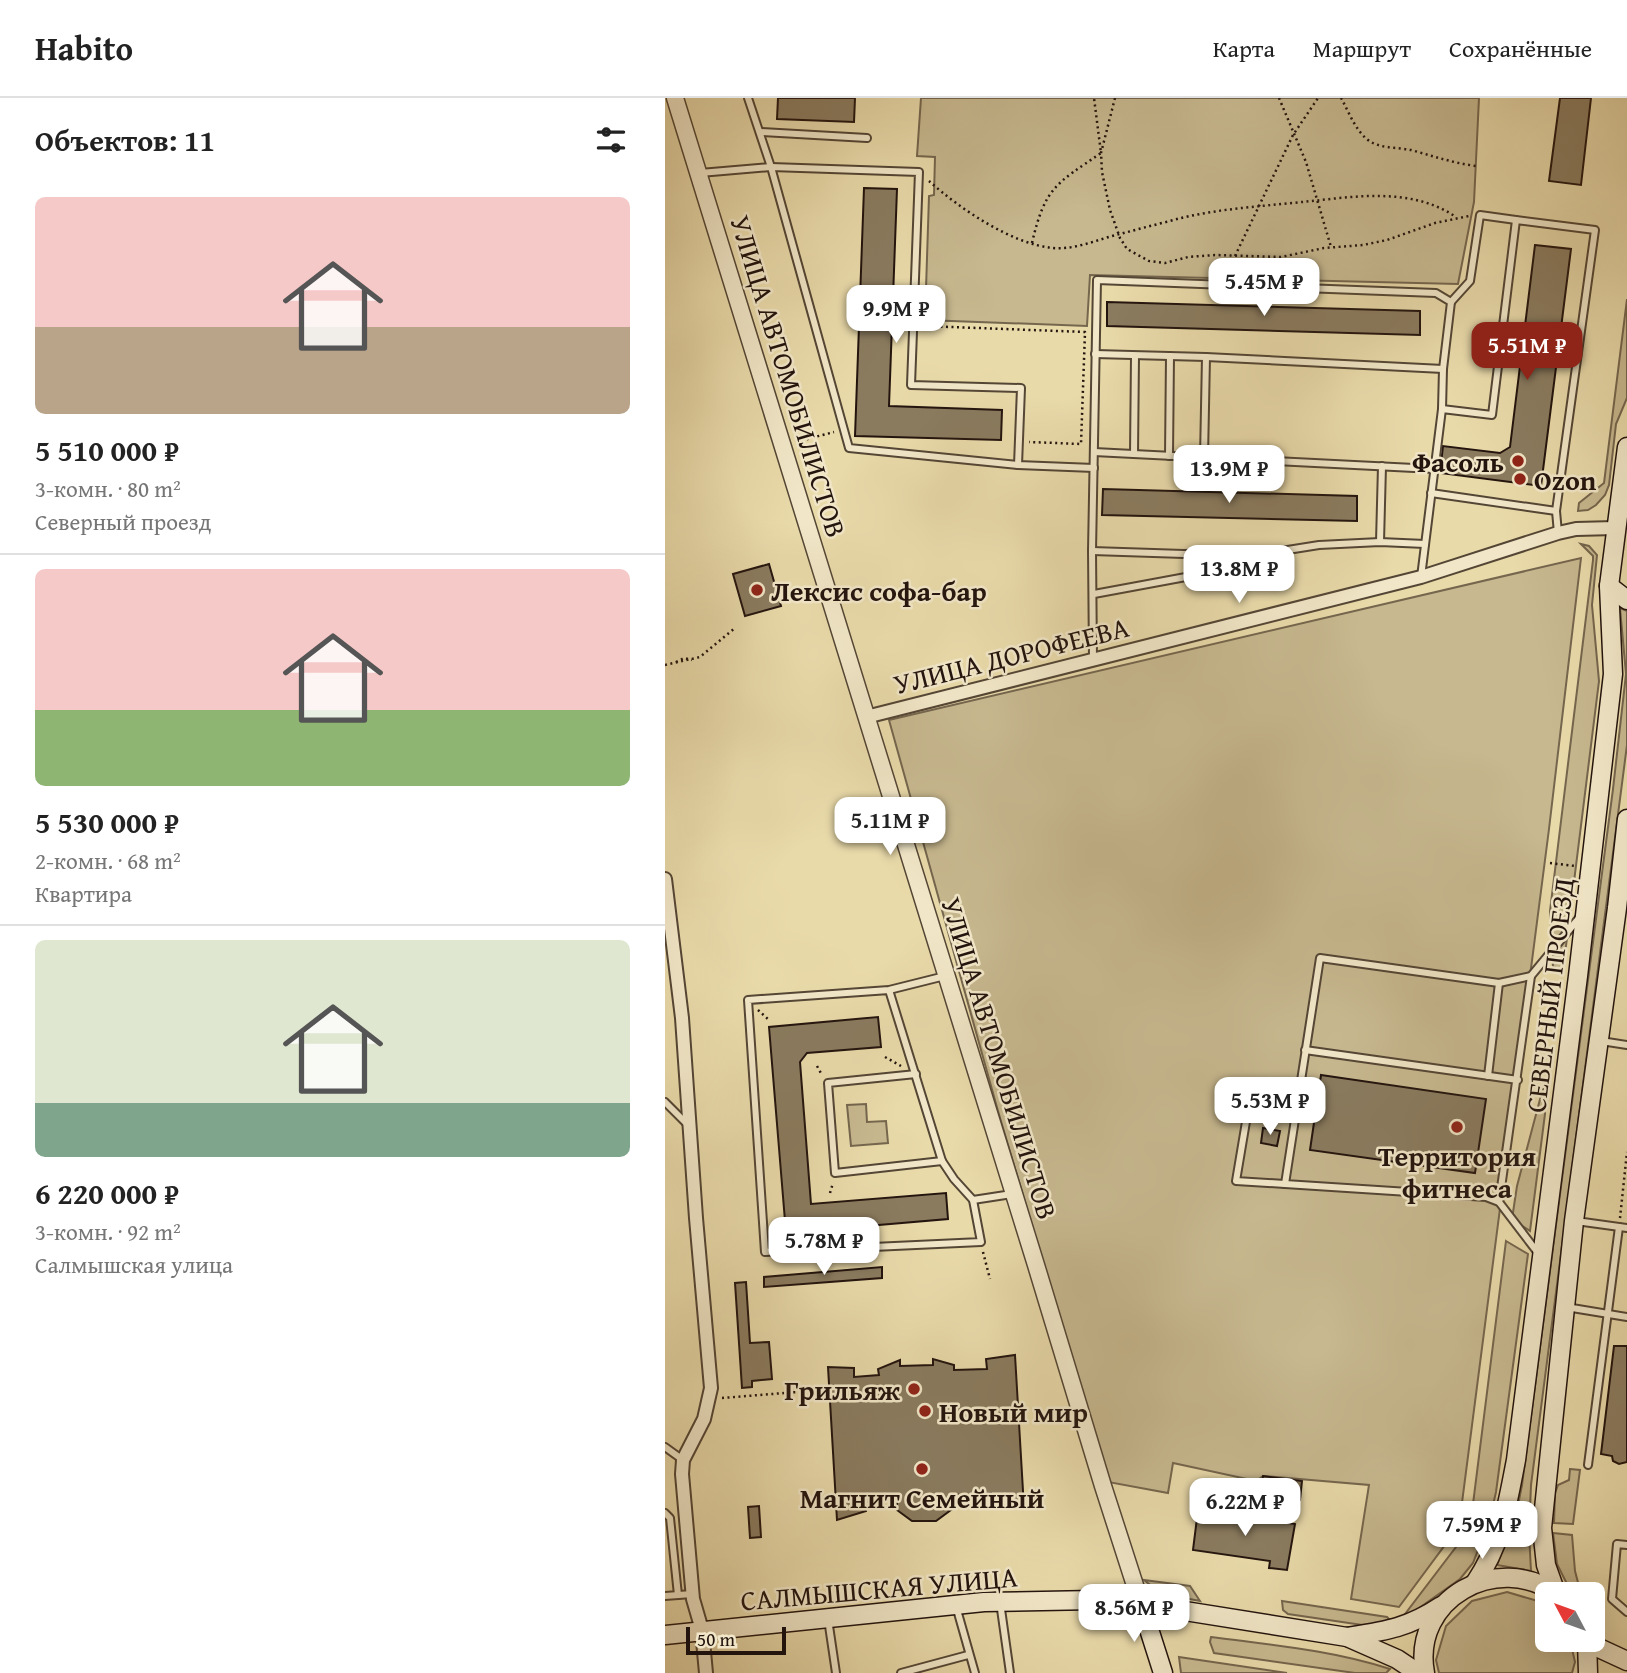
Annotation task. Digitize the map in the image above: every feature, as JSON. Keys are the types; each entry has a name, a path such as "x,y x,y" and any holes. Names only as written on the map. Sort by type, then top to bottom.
{"main road":[{"name":"СЕВЕРНЫЙ ПРОЕЗД","path":"1475,1583 1490,1560 1503,1524 1515,1460 1586,910 1613,674 1609,586 1626,450"},
{"path":"1609,586 1627,600"},
{"name":"СЕВЕРНЫЙ ПРОЕЗД","path":"1552,1582 1546,1565 1542,1528 1574,1221 1598,1041 1622,908 1627,819"},
{"path":"1346,1637 1399,1629 1423,1618 1475,1583 1496,1577 1517,1577 1535,1582"},
{"name":"САЛМЫШСКАЯ УЛИЦА","path":"665,1635 955,1604 1094,1600 1141,1604 1346,1637"},
{"name":"УЛИЦА АВТОМОБИЛИСТОВ","path":"1141,1604 1163,1673"},
{"path":"1425,1673 1423,1661 1428,1630 1444,1605"},
{"path":"1346,1637 1397,1659 1418,1673"},
{"path":"1605,1650 1627,1661"},
{"path":"1587,1652 1588,1673"}],"street":[{"name":"УЛИЦА АВТОМОБИЛИСТОВ","path":"675,98 1141,1604"},
{"name":"УЛИЦА ДОРОФЕЕВА","path":"866,717 1421,577 1558,533 1576,529 1615,528"},
{"path":"665,879 682,1018 711,1388 704,1419 683,1460 682,1474 692,1594 702,1630 706,1673"}],"lane":[{"path":"748,98 771,167 849,448 1018,465 1094,468"},
{"path":"760,132 867,138"},
{"path":"699,173 771,167 919,172 911,385 1021,388 1018,465"},
{"path":"1421,577 1442,409 1443,369 1451,302 1469,281 1480,215 1595,230 1556,511 1558,533"},
{"path":"1442,409 1492,415 1516,220"},
{"path":"1093,659 1092,551 1097,280 1436,293 1451,302"},
{"path":"1095,354 1443,369"},
{"path":"1134,454 1135,356"},
{"path":"1169,456 1170,356"},
{"path":"1204,457 1206,357"},
{"path":"1094,452 1434,470"},
{"path":"1380,542 1382,466"},
{"path":"1431,493 1556,511"},
{"path":"1094,594 1202,574 1275,552 1319,545 1380,542 1425,544"},
{"path":"1092,551 1184,554 1275,552"},
{"path":"1499,1202 1531,976 1586,910"},
{"path":"1285,1184 1320,958 1499,984 1531,976"},
{"path":"889,990 942,1161 973,1200 981,1242 765,1252 748,1000 889,990 946,976"},
{"path":"1487,1076 1499,984"},
{"path":"1598,1041 1627,1045"},
{"path":"1305,1050 1518,1080"},
{"path":"916,1074 828,1083 835,1173 942,1161"},
{"path":"1278,1096 1251,1092 1236,1181 1486,1197 1499,1202 1542,1257"},
{"path":"665,1102 689,1126"},
{"path":"973,1200 1014,1194"},
{"path":"1574,1221 1623,1227 1588,1465"},
{"path":"1564,1307 1627,1317"},
{"path":"665,1447 683,1460"},
{"path":"665,1513 670,1518 678,1595"},
{"path":"1627,1545 1617,1544 1612,1599 1627,1612"},
{"path":"665,1596 692,1594"},
{"path":"1000,1602 1010,1673"},
{"path":"955,1604 975,1673"},
{"path":"828,1618 836,1673"},
{"path":"901,1673 968,1655"}],"path":[{"path":"1094,98 1102,172 1119,234 1128,249 1149,261 1164,263 1188,257 1281,257 1387,240 1456,217 1480,215"},
{"path":"1032,243 1038,219 1055,186 1070,172 1101,153 1115,98"},
{"path":"1279,98 1306,162 1331,247"},
{"path":"1235,256 1293,135 1318,98"},
{"path":"1341,98 1356,126 1369,140 1435,159 1476,166"},
{"path":"919,172 950,200 977,219 1032,243 1056,248 1094,243 1198,213 1347,195 1397,197 1440,206 1456,217"},
{"path":"913,326 1085,332 1081,444 1019,442"},
{"path":"782,446 844,429"},
{"path":"665,665 700,657 735,628"},
{"path":"674,663 684,658 692,660"},
{"path":"1551,863 1582,867"},
{"path":"1623,1227 1627,1152"},
{"path":"981,1242 990,1279"},
{"path":"718,1398 797,1392"}],"shaded area":[{"path":"921,98 1479,98 1474,202 1458,284 1090,275 1087,326 925,320 929,196 934,195 935,157 917,156"},
{"path":"1627,299 1627,398 1616,424 1609,485 1596,505 1588,510 1578,511 1579,503 1604,483"},
{"path":"1581,544 1589,546 1597,555 1592,605 1599,681 1563,970 1553,967 1550,911 1593,560 1593,556"},
{"path":"1581,558 1549,829 1459,1526 1399,1607 1351,1599 1369,1485 1263,1476 1256,1481 1173,1463 1168,1493 1108,1482 998,1111 889,720"},
{"path":"1620,608 1627,611 1627,745 1531,1485 1531,1571 1497,1565 1516,1515 1522,1485 1613,789 1626,674"},
{"path":"1543,1088 1545,1114 1530,1231 1512,1219 1517,1186"},
{"path":"866,1104 867,1122 886,1121 888,1143 851,1146 847,1105"},
{"path":"1506,1241 1528,1254 1496,1492 1490,1518 1478,1519 1472,1512"},
{"path":"1570,1469 1580,1470 1573,1524 1554,1523 1555,1493 1558,1485 1569,1480"},
{"path":"1486,1529 1473,1563 1460,1579 1405,1618 1405,1614 1469,1530"},
{"path":"1553,1533 1572,1535 1578,1582 1566,1582 1557,1564"},
{"path":"1144,1580 1190,1586 1200,1601 1163,1592"},
{"path":"1507,1592 1535,1600 1535,1652 1573,1652 1575,1662 1572,1673 1439,1673 1436,1660 1446,1626 1472,1601"},
{"path":"1282,1601 1387,1617 1392,1622 1369,1626 1288,1614 1283,1610"},
{"path":"1211,1637 1324,1653 1390,1669 1386,1673 1355,1673 1214,1653"},
{"path":"1179,1657 1287,1673 1181,1673"}],"building":[{"path":"778,98 855,98 854,122 777,119"},
{"path":"1560,98 1591,98 1581,185 1549,181"},
{"path":"864,188 897,189 889,406 1002,410 1001,440 855,436"},
{"path":"1535,245 1571,249 1541,486 1440,473 1443,446 1500,453 1510,447"},
{"path":"1107,302 1420,311 1420,335 1107,326"},
{"path":"1103,489 1357,496 1357,521 1102,515"},
{"name":"Лексис софа-бар","path":"769,564 781,606 745,616 733,574"},
{"path":"878,1017 881,1047 807,1053 800,1062 811,1204 946,1193 948,1219 786,1233 769,1027"},
{"path":"1321,1075 1486,1099 1475,1173 1310,1150"},
{"path":"1263,1128 1280,1131 1277,1146 1261,1143"},
{"path":"882,1267 882,1278 764,1287 764,1277"},
{"path":"746,1282 750,1343 769,1342 772,1379 752,1381 752,1387 742,1388 735,1283"},
{"path":"1614,1346 1627,1346 1627,1462 1619,1464 1613,1461 1612,1456 1601,1454"},
{"name":"Новый мир","path":"1015,1355 1024,1508 992,1502 991,1493 955,1495 955,1507 936,1521 912,1521 897,1510 897,1500 865,1502 866,1511 837,1520 828,1367 854,1368 854,1377 879,1375 878,1369 900,1360 900,1366 933,1365 933,1359 954,1365 954,1370 987,1369 986,1359"},
{"path":"1263,1476 1302,1481 1300,1500 1261,1495"},
{"path":"759,1506 761,1537 750,1538 748,1507"},
{"path":"1198,1510 1295,1524 1287,1570 1269,1568 1270,1561 1193,1550"}],"place":[{"name":"Фасоль","path":"1518,461"},
{"name":"Ozon","path":"1520,479"},
{"name":"Лексис софа-бар","path":"757,590"},
{"name":"Территория фитнеса","path":"1457,1127"},
{"name":"Грильяж","path":"914,1389"},
{"name":"Новый мир","path":"925,1411"},
{"name":"Магнит Семейный","path":"922,1469"}]}
